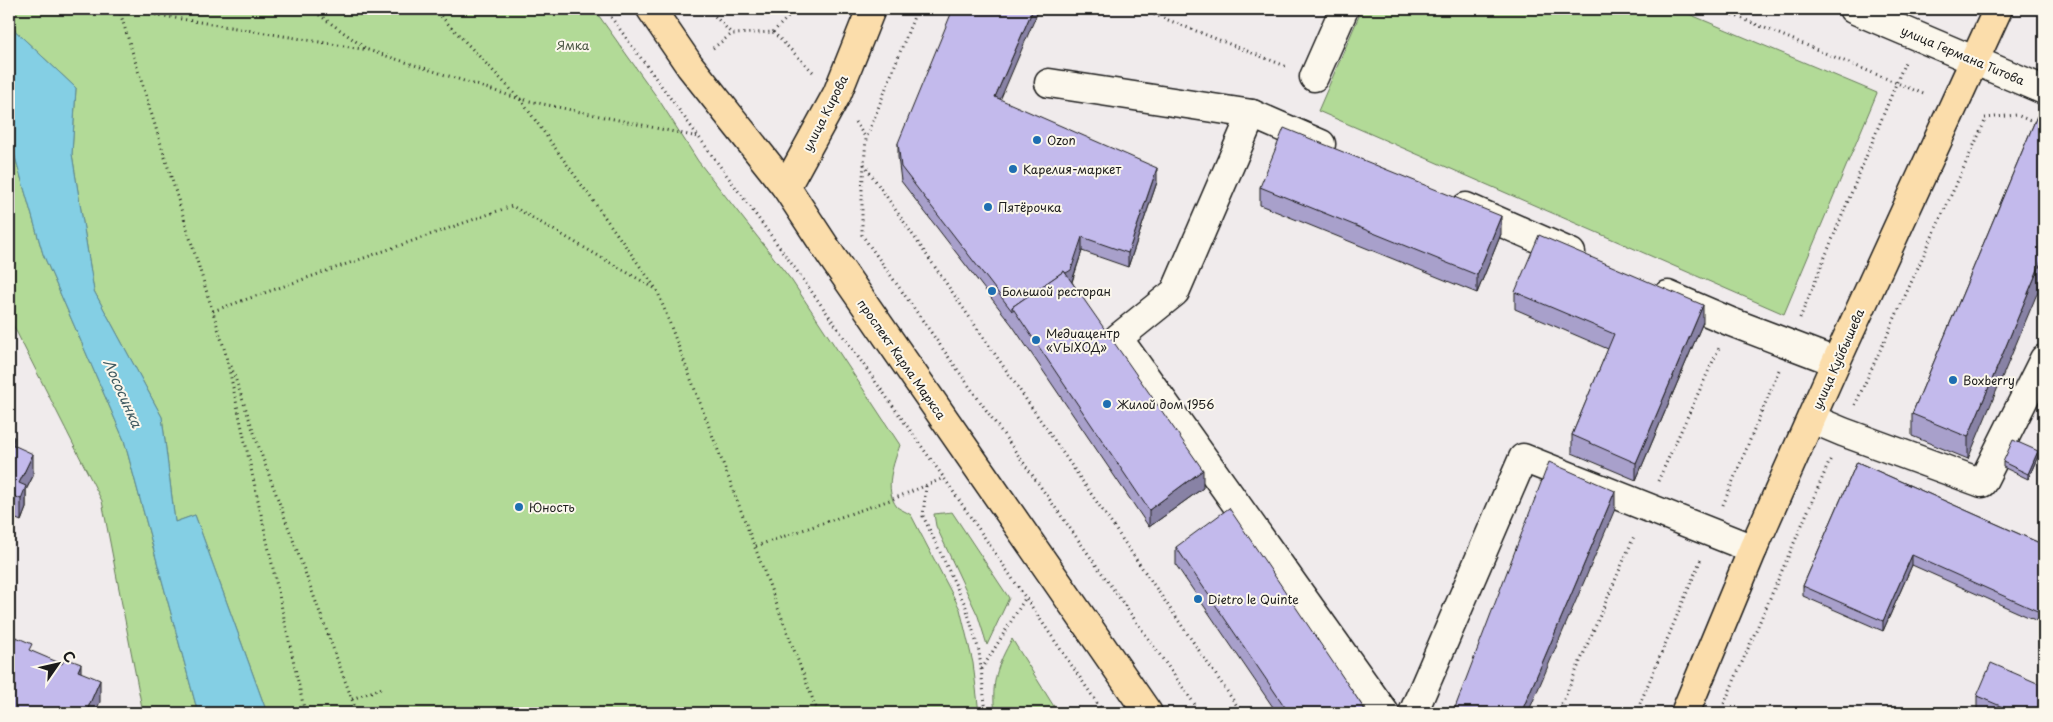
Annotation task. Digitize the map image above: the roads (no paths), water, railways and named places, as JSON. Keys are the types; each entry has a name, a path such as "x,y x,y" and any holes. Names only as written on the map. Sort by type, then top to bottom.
{"main road":[{"name":"проспект Карла Маркса","path":"651,9 690,66 786,187 832,257 1148,713"},
{"name":"улица Кирова","path":"786,187 837,94 871,9"},
{"name":"улица Куйбышева","path":"1685,713 1753,549 1836,362 1998,9"}],"street":[{"path":"1314,77 1344,9"},
{"name":"улица Германа Титова","path":"1853,9 2044,90"},
{"path":"1049,83 1252,114 1342,153"},
{"path":"1252,114 1175,292 1118,338 1385,713"},
{"path":"1442,196 1595,263"},
{"path":"1649,286 1731,322 1836,362"},
{"path":"1812,418 1843,432 1982,483 2044,359"},
{"path":"1413,713 1523,458 1753,549"}],"water":[{"name":"Лососинка","path":"9,25 76,88 72,154 94,291 162,417 175,522 195,515 267,713 198,713 124,440 43,254 9,136"}],"place":[{"name":"Ozon","path":"1037,140"},
{"name":"Карелия-маркет","path":"1013,169"},
{"name":"Пятёрочка","path":"988,207"},
{"name":"Большой ресторан","path":"992,291"},
{"name":"Медиацентр «ѴЫХОД»","path":"1036,340"},
{"name":"Boxberry","path":"1953,380"},
{"name":"Жилой дом 1956","path":"1107,404"},
{"name":"Юность","path":"519,507"},
{"name":"Dietro le Quinte","path":"1198,599"}],"park label":[{"name":"Ямка","path":"573,45"}]}
